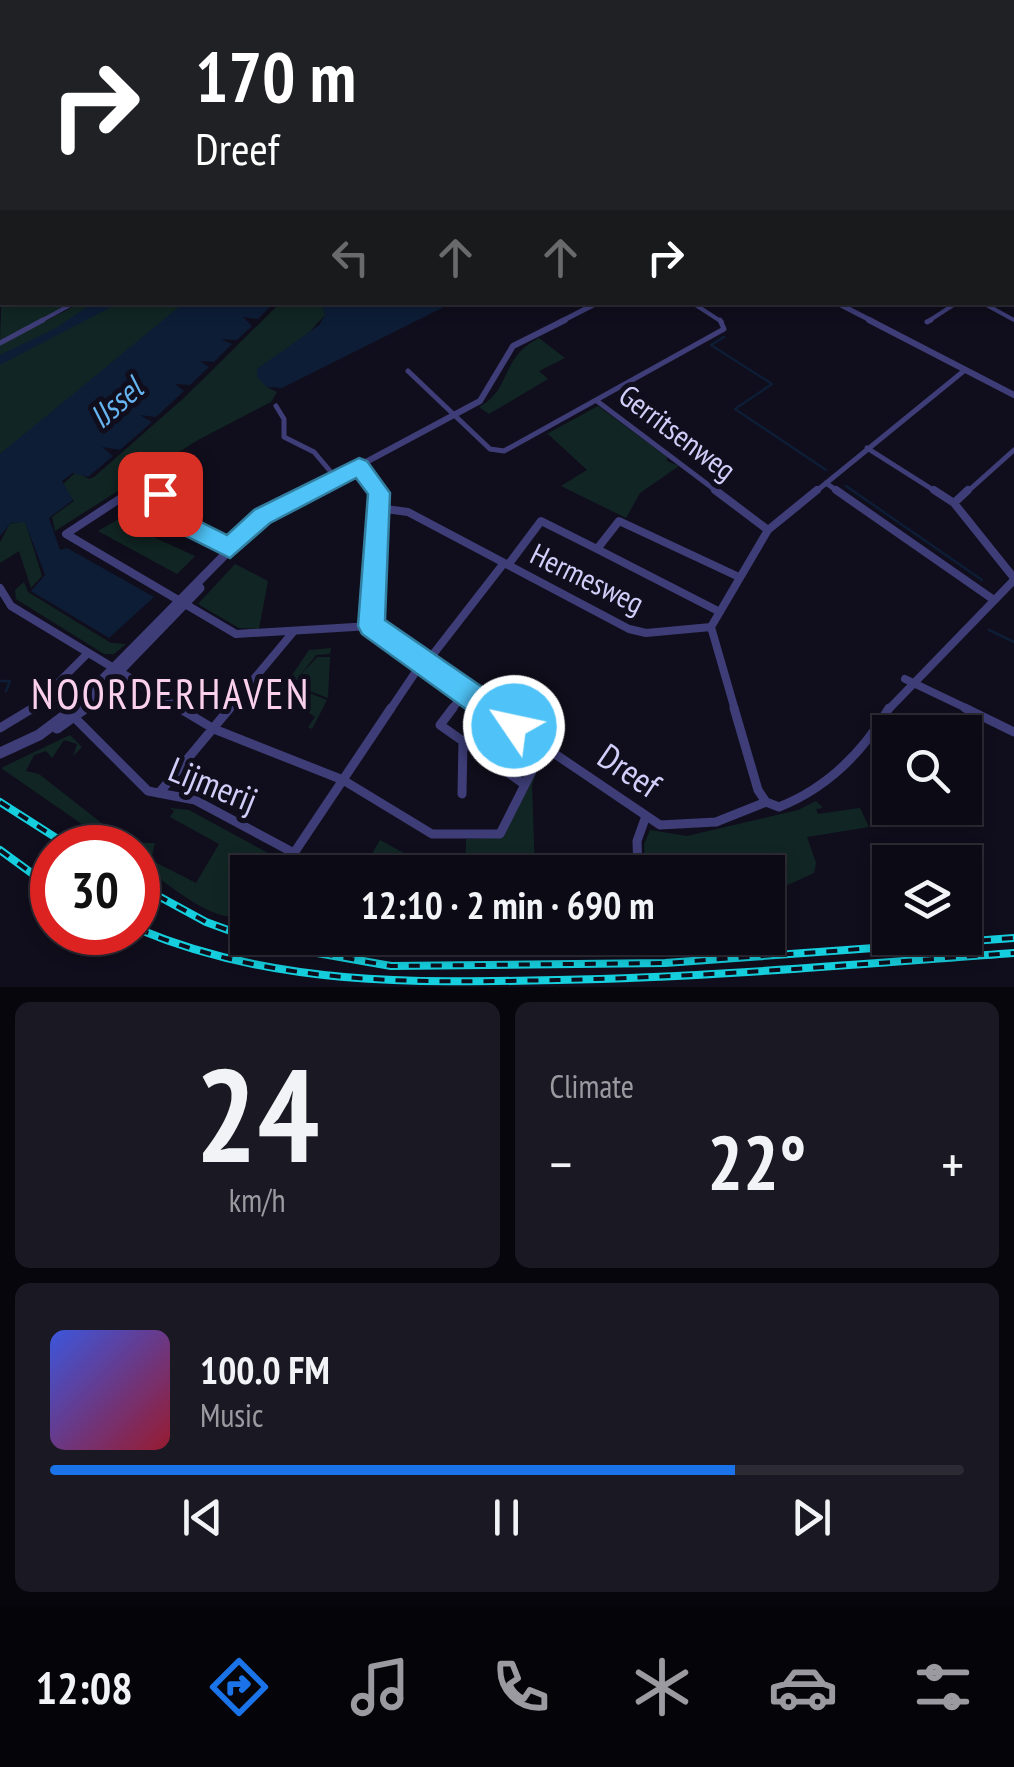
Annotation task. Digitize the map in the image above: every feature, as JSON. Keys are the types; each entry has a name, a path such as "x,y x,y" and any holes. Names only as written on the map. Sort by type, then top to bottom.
{"street":[{"path":"0,342 70,305"},
{"path":"38,735 79,705 185,604 227,547 262,517 456,417 489,393 513,346 591,305"},
{"path":"597,401 723,330 724,323 696,305"},
{"path":"842,305 1014,395"},
{"path":"927,322 953,305"},
{"path":"984,305 1014,320"},
{"path":"766,802 758,790 711,627 768,530 965,370"},
{"path":"408,371 456,417"},
{"name":"Gerritsenweg","path":"456,417 490,449 504,452 597,401 768,530"},
{"path":"276,406 284,419 284,437 314,452 336,478"},
{"path":"868,448 954,503 1014,579"},
{"path":"954,503 1014,450"},
{"path":"227,547 186,525 162,494 122,498 66,534 236,634 371,626 378,488 359,466"},
{"path":"826,483 994,600"},
{"name":"Hermesweg","path":"378,508 402,509 637,632 711,627"},
{"path":"597,549 619,521 739,577"},
{"path":"343,780 422,665 542,522 720,612"},
{"name":"Dreef","path":"371,626 422,665 646,816 669,829 679,829 756,812 766,802 780,807 814,792 882,723 892,700 908,681 1014,579"},
{"path":"0,588 11,606 214,729 343,780 432,834 500,834 544,747"},
{"path":"158,794 294,631"},
{"path":"0,728 26,715 88,653"},
{"path":"0,753 76,722 118,669"},
{"path":"908,681 1014,732"},
{"path":"465,693 440,726 524,784"},
{"path":"76,722 79,705"},
{"name":"Lijmerij","path":"76,722 148,791 195,800 294,853 343,780"},
{"path":"462,794 463,741"},
{"path":"637,855 637,841 646,816"}],"green space":[{"path":"1,305 70,305 0,341"},
{"path":"77,305 190,305 0,454 0,344"},
{"path":"278,305 322,305 325,315 303,339 257,369 267,387 277,392 271,402 198,440 55,531 52,517 74,501 62,485 76,472 89,479 94,477 185,397"},
{"path":"539,338 565,358 539,371 548,379 489,414 479,407 497,392 518,354"},
{"path":"598,406 667,457 667,461 679,466 640,493 626,518 561,486 587,470 548,434 543,436"},
{"path":"136,509 143,528 156,526 149,535 195,556 177,574 98,531"},
{"path":"25,521 42,576 31,588 19,551 0,563 0,542 10,524"},
{"path":"235,564 268,581 259,629 239,628 198,604"},
{"path":"24,582 28,592 111,643 126,644 114,654 104,654 16,599 15,590"},
{"path":"331,648 330,654 316,655 299,677 317,657 330,657 328,698 294,685 298,679 292,686 327,700 312,729 308,727 315,717 275,689 278,685 284,687 309,650"},
{"path":"434,658 527,714 525,718 544,730 539,738 434,667"},
{"path":"70,735 82,747 73,756 77,744 64,740 52,758 46,751 34,755 26,771 39,774 104,825 83,825 1,768"},
{"path":"541,759 532,785 534,855 466,855 466,839 496,838"},
{"path":"816,801 823,808 816,809 818,814 860,808 869,827 807,837 816,863 814,873 785,886 785,855 645,855 650,830 687,836 798,810"},
{"path":"170,808 189,810 272,855 230,855 230,917 188,899 160,880 160,865 196,883 219,844 170,817 174,811"},
{"path":"380,840 407,855 371,855"}],"water":[{"path":"90,305 115,305 0,365 0,355 56,328"},
{"name":"IJssel","path":"181,305 272,305 258,319 243,317 252,326 237,340 221,339 232,344 214,362 200,361 209,367 190,385 175,384 184,391 156,417 140,415 152,422 120,450 102,447 113,456 88,477 73,473 62,481 73,500 49,518 60,550 67,548 154,597 109,638 31,591 45,575 25,522 11,523 0,536 0,454"},
{"path":"322,305 442,305 282,388 267,387 257,377 257,369 319,325 325,315"}],"waterway":[{"path":"724,337 711,345 772,384 735,409 826,470"},
{"path":"846,486 982,580"},
{"path":"989,630 1014,642"},
{"path":"0,681 10,681 6,691"}],"railway":[{"path":"0,802 36,825"},
{"path":"0,850 30,872"},
{"path":"160,897 206,922 266,944 391,966 665,963 1014,938"},
{"path":"160,937 189,948 292,971 397,980 672,976 1014,953"}],"district":[{"name":"NOORDERHAVEN","path":"171,694"}],"route":[{"path":"160,494 167,497 192,530 230,548 262,517 359,466 379,493 371,626 514,726"}]}
